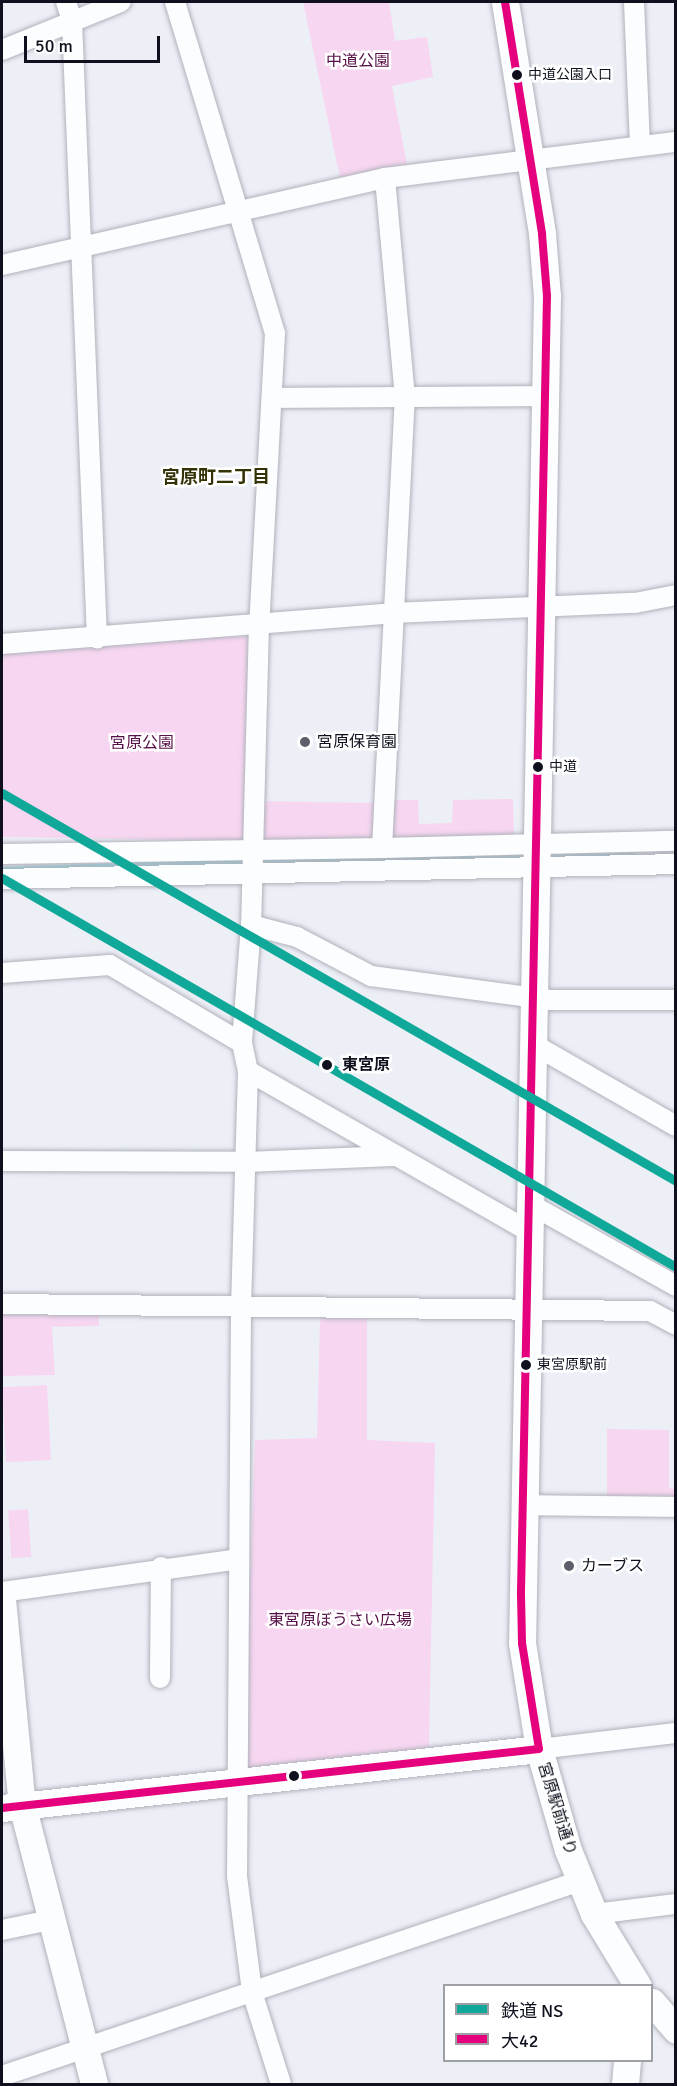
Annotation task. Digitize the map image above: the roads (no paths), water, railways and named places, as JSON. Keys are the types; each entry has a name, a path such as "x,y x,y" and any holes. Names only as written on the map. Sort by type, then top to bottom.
{"street":[{"path":"66,2 72,21 79,245 97,638"},
{"path":"2,50 121,2"},
{"path":"175,2 275,333 259,624 251,925 242,1043 248,1071 241,1308 237,1876 252,1992 281,2085"},
{"name":"宮原駅前通り","path":"505,2 546,264 522,1505 522,1643 539,1749 558,1820 594,1914 635,1984"},
{"path":"634,2 640,145"},
{"path":"2,265 79,245 385,178 529,158 675,142"},
{"path":"382,848 392,613 405,398 385,178"},
{"path":"273,398 544,396"},
{"path":"2,644 392,613 539,609 635,603 675,595"},
{"path":"2,854 252,861 535,855 675,841"},
{"path":"2,879 252,861 382,848 675,864"},
{"path":"251,925 297,938 371,976 532,998 675,1000"},
{"path":"2,973 110,965 242,1043"},
{"path":"531,1043 675,1126"},
{"path":"248,1071 393,1156 527,1230"},
{"path":"2,1161 246,1162 393,1156"},
{"path":"528,1203 675,1286"},
{"path":"2,1304 650,1311 675,1325"},
{"path":"522,1505 675,1507"},
{"path":"2,1592 161,1567 239,1559"},
{"path":"160,1678 161,1567"},
{"path":"2,1599 12,1807 50,1920 94,2085"},
{"path":"12,1807 675,1733"},
{"path":"2,2076 85,2050 580,1881"},
{"path":"594,1914 675,1904"},
{"path":"2,1930 50,1920"},
{"path":"653,2004 675,2032"},
{"path":"653,2030 675,2032"},
{"path":"625,2085 627,2062"}],"waterway":[{"path":"543,857 633,855"},
{"path":"258,861 528,857"},
{"path":"2,869 249,861"}],"rail line":[{"name":"NS","path":"2,793 676,1181"},
{"name":"NS","path":"2,878 676,1267"}],"place":[{"name":"中道公園入口","path":"517,75"},
{"name":"宮原保育園","path":"305,742"},
{"name":"中道","path":"538,767"},
{"name":"東宮原","path":"327,1065"},
{"name":"東宮原駅前","path":"526,1365"},
{"name":"カーブス","path":"569,1566"}],"district":[{"name":"宮原町二丁目","path":"216,477"}],"park label":[{"name":"中道公園","path":"358,61"},
{"name":"宮原公園","path":"142,743"},
{"name":"東宮原ぼうさい広場","path":"340,1620"}]}
